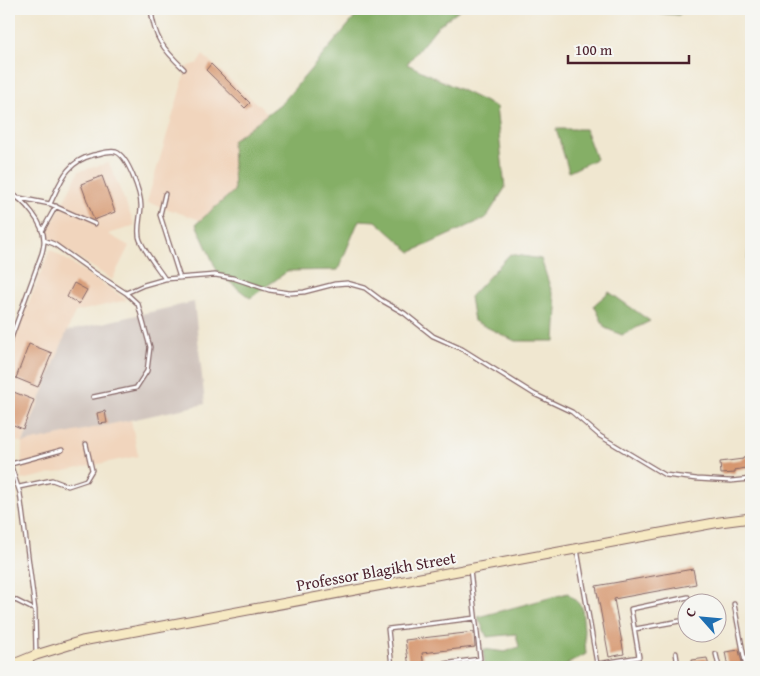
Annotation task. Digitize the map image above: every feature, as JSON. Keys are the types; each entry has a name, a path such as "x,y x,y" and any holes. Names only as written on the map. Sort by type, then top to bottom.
{"main road":[{"name":"Professor Blagikh Street","path":"9,666 36,655 82,641 720,522 751,518"}],"lane":[{"path":"151,9 153,27 161,44 184,69"},
{"path":"50,204 71,166 81,158 110,151 118,152 126,161 136,185 141,204 139,239 165,279"},
{"path":"9,192 19,198 56,206 95,224"},
{"path":"165,194 160,216 180,278"},
{"path":"9,344 42,253 44,240 38,222 19,198"},
{"path":"42,232 56,206"},
{"path":"44,240 54,244 126,293 138,304 150,346 147,371 136,388 93,397"},
{"path":"126,293 165,279 215,275 233,278 269,290 290,293 341,283 364,288 404,313 433,336 462,349 490,369 534,394 572,412 600,436 665,475 697,480 731,481 751,479"},
{"path":"18,487 52,480 68,486 86,480 92,470 86,444"},
{"path":"36,655 35,610 18,487 10,462 62,450"},
{"path":"577,549 595,666 639,657 631,610 678,599"},
{"path":"435,667 435,665 480,659 470,569"},
{"path":"9,597 35,610"},
{"path":"734,604 746,667"},
{"path":"392,667 388,629 475,618"},
{"path":"635,629 678,620"},
{"path":"676,653 678,667"},
{"path":"716,654 719,667"}],"shaded area":[{"path":"203,55 285,129 218,226 147,202 187,67 198,63"},
{"path":"109,163 135,226 108,234 129,246 112,280 46,236 79,171"},
{"path":"50,249 127,300 75,312 23,442 131,420 138,456 21,480 22,443 9,438 9,354"},
{"path":"194,302 205,404 23,443 67,331"}],"green space":[{"path":"362,9 460,9 437,27 407,64 496,107 505,188 486,218 411,252 376,221 359,220 338,270 288,271 250,298 218,273 196,224 234,191 232,141 283,102"},
{"path":"611,9 684,9 679,15"},
{"path":"556,129 585,129 596,159 569,172"},
{"path":"751,217 751,270 747,268"},
{"path":"510,254 541,259 557,308 555,341 515,341 474,321 470,297"},
{"path":"609,292 650,321 622,335 605,328 594,305"},
{"path":"568,593 582,607 586,654 562,667 485,667 483,649 505,652 519,647 516,634 487,637 478,617"}],"building":[{"path":"211,64 250,103 245,108 206,70"},
{"path":"102,176 115,212 94,220 81,184"},
{"path":"74,283 87,290 79,304 67,297"},
{"path":"29,344 52,353 38,387 16,378"},
{"path":"11,391 34,400 23,429 9,423 9,398"},
{"path":"105,411 107,423 99,424 97,413"},
{"path":"750,456 751,467 735,470 735,473 721,474 720,462 743,459"},
{"path":"693,569 696,584 614,599 624,654 609,657 596,586"},
{"path":"474,632 475,647 422,653 424,667 409,667 405,640"},
{"path":"739,650 743,667 728,667 725,652"},
{"path":"707,658 709,667 693,667 692,660"}]}
